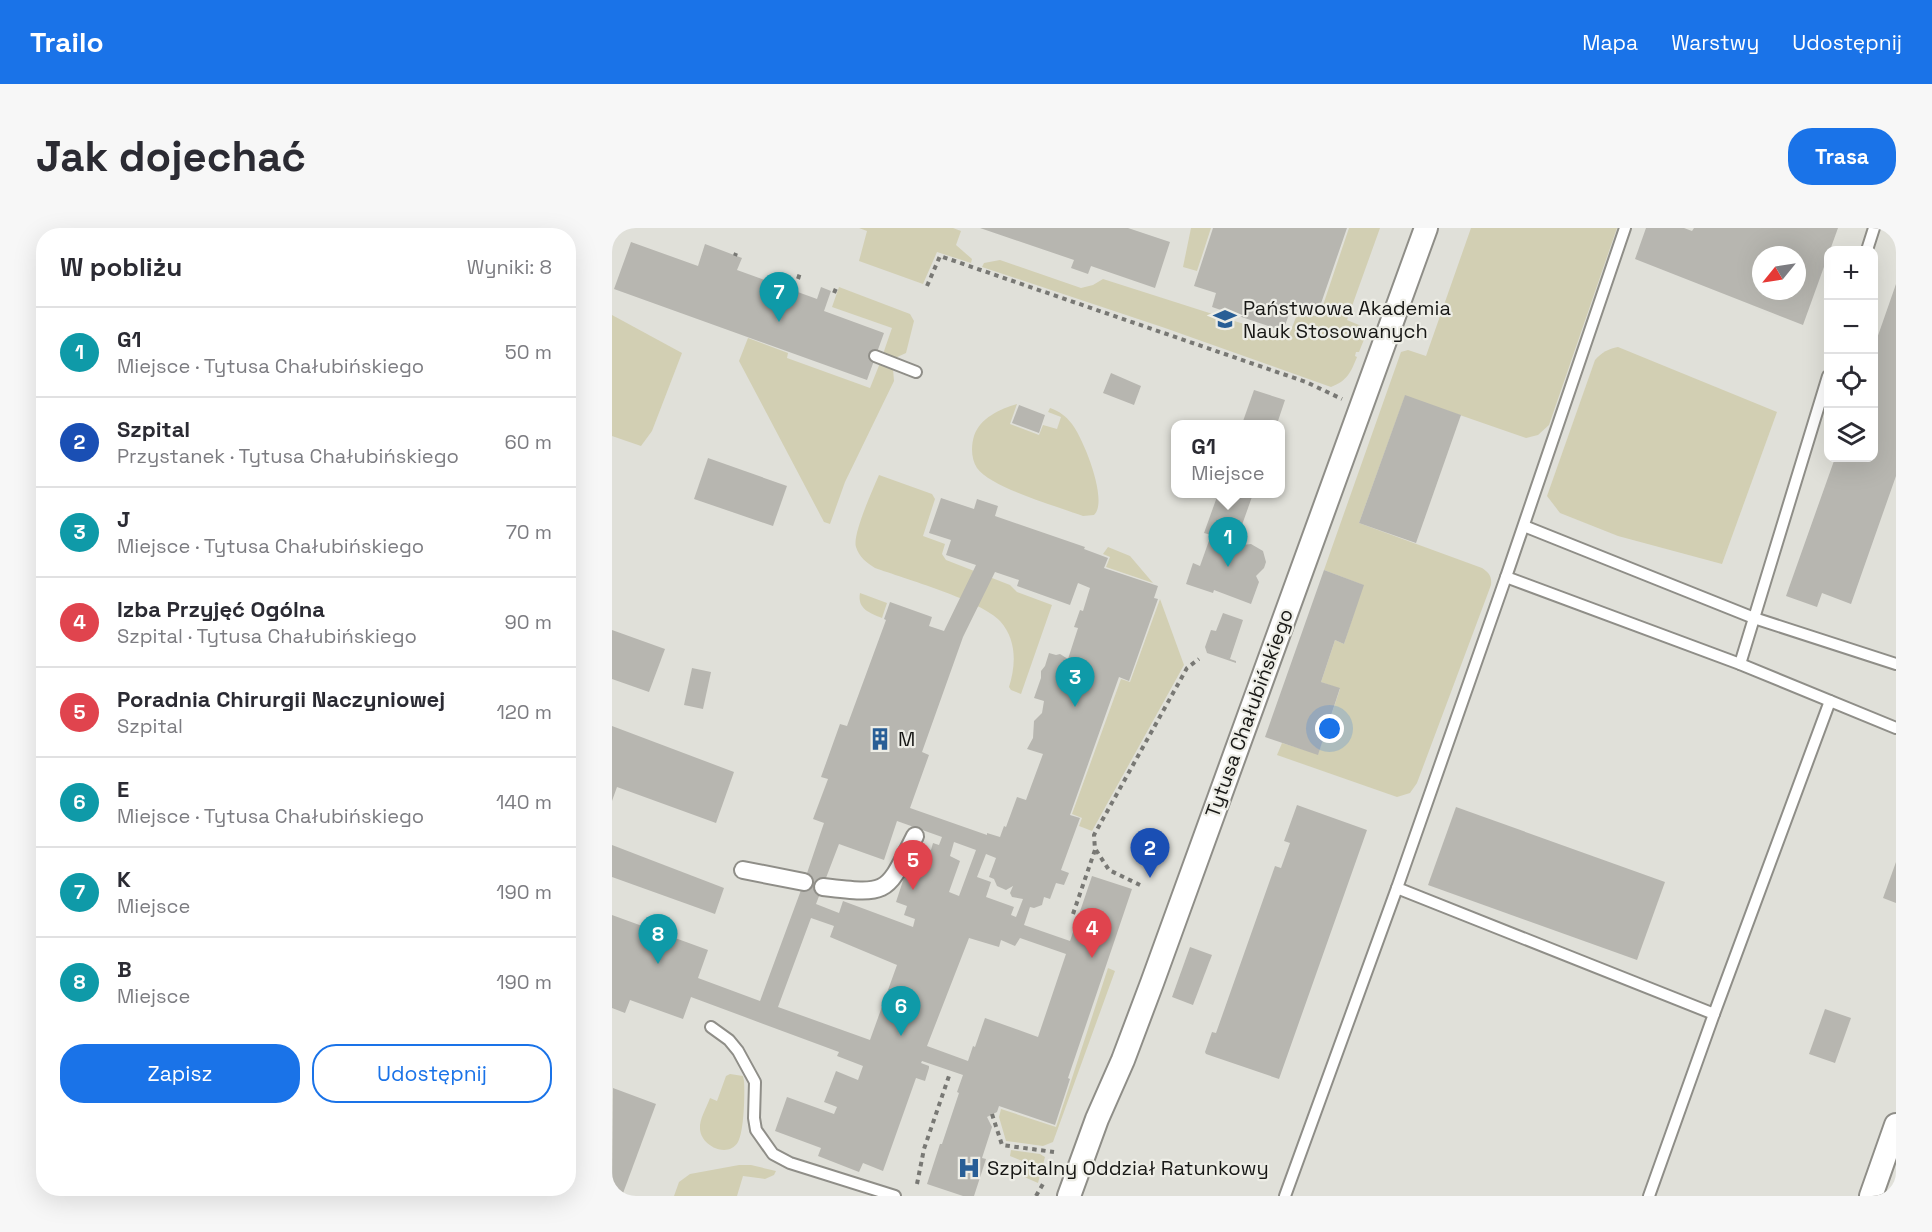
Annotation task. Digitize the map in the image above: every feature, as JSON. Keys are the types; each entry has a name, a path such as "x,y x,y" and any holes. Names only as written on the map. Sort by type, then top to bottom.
{"street":[{"name":"Tytusa Chałubińskiego","path":"1069,1196 1097,1119 1123,1060 1152,983 1426,228"},
{"path":"823,887 852,891 879,890 893,880 915,836"},
{"path":"743,870 804,882"},
{"path":"1871,1196 1896,1125"}],"lane":[{"path":"1285,1196 1506,578 1625,228"},
{"path":"1868,246 1874,228"},
{"path":"876,356 916,372"},
{"path":"1740,664 1824,389"},
{"path":"1524,526 1754,618 1896,664"},
{"path":"1506,578 1740,664 1896,728"},
{"path":"1649,1196 1830,701"},
{"path":"1396,888 1714,1014"},
{"path":"711,1027 729,1040 738,1051 755,1082 756,1130 773,1154 790,1163 895,1196"}],"path":[{"path":"927,286 940,256 1305,382 1345,400"},
{"path":"798,279 800,273"},
{"path":"834,293 837,286"},
{"path":"1073,914 1095,850 1094,835 1187,668 1199,659"},
{"path":"1095,850 1109,870 1140,885"},
{"path":"917,1184 924,1149 950,1073"},
{"path":"992,1114 1002,1145 1054,1152"},
{"path":"1036,1196 1043,1184"}],"shaded area":[{"path":"859,228 953,228 961,231 956,245 972,259 971,263 937,252 923,284 859,261 867,231"},
{"path":"1191,228 1211,228 1197,271 1183,267"},
{"path":"1349,228 1380,228 1347,320 1366,328 1367,332 1359,352 1356,352 1357,357 1350,372 1345,379 1331,387 1165,328 982,267 984,263 1000,260 1081,288 1103,279 1288,338 1298,312 1319,317"},
{"path":"1471,228 1617,228 1549,425 1538,435 1526,438 1405,396 1359,523 1482,568 1490,575 1491,585 1417,783 1410,793 1397,797 1277,755 1282,743 1318,754 1340,689 1321,682 1335,640 1344,644 1363,585 1324,570 1401,352 1408,350 1426,356"},
{"path":"839,287 910,314 914,321 906,353 895,358 883,354 892,328 832,307"},
{"path":"612,315 682,353 652,431 641,446 612,436"},
{"path":"748,338 788,353 787,358 870,388 880,363 893,369 894,381 845,482 830,524 824,522 739,361"},
{"path":"1618,347 1777,412 1722,564 1618,536 1560,513 1547,496 1595,360 1605,351"},
{"path":"1017,404 1010,424 1039,435 1043,425 1057,429 1061,417 1048,412 1050,408 1062,414 1077,431 1088,455 1097,484 1098,508 1094,515 1083,516 1010,490 996,483 977,468 972,448 977,430 991,415"},
{"path":"879,475 932,494 935,499 923,536 945,544 942,554 946,560 1010,585 1017,592 1052,605 1021,694 1009,687 1014,661 1010,636 1006,628 991,613 960,598 875,568 859,554 856,547 857,533"},
{"path":"1108,547 1130,556 1153,583 1106,567 1110,557 1103,554"},
{"path":"860,593 887,603 882,618 862,607"},
{"path":"1160,599 1184,665 1092,831 1079,826 1082,818 1072,814 1121,679 1130,682"},
{"path":"1108,968 1115,971 1053,1142 1043,1146 1006,1141 999,1117 1001,1109 1056,1127"},
{"path":"730,1074 743,1076 743,1122 738,1142 728,1150 722,1150 705,1141 700,1125 710,1098 717,1101 726,1076"},
{"path":"1011,1150 1040,1154 1045,1157 1038,1183 1022,1176 1025,1162 1010,1156"},
{"path":"751,1165 776,1171 774,1175 765,1179 743,1176 737,1196 674,1196 679,1182 690,1174"}],"building":[{"path":"980,228 1128,228 1170,242 1155,288 1091,266 1088,274 1071,268 1074,260"},
{"path":"1213,228 1347,228 1317,315 1292,306 1283,331 1212,307 1216,293 1194,286"},
{"path":"1646,228 1684,228 1692,231 1694,228 1838,228 1832,246 1824,246 1824,267 1803,325 1635,259"},
{"path":"631,242 698,266 705,244 742,258 737,270 817,299 821,287 831,291 824,311 884,333 867,380 614,289"},
{"path":"1896,284 1896,476 1851,604 1822,593 1817,607 1786,596 1834,462 1878,462 1878,336"},
{"path":"1111,373 1141,386 1134,405 1103,393"},
{"path":"1254,390 1285,400 1278,420 1243,420"},
{"path":"1405,395 1461,415 1416,543 1359,523"},
{"path":"1019,405 1045,415 1039,433 1012,423"},
{"path":"708,458 787,486 773,526 694,499"},
{"path":"941,498 974,509 977,499 998,506 995,516 1085,547 1084,549 1108,558 1104,568 1158,586 1154,598 1158,599 1129,681 1119,677 1070,815 1080,818 1061,870 1069,873 1064,885 1056,883 1050,899 1044,897 1042,905 1030,907 1024,925 1070,941 1092,876 1132,889 1068,1078 1070,1079 1055,1125 999,1106 997,1112 987,1117 992,1127 982,1158 986,1159 974,1196 963,1196 927,1184 959,1093 957,1092 963,1075 922,1061 921,1063 929,1066 925,1081 916,1078 883,1171 863,1163 859,1172 818,1156 821,1148 775,1131 787,1097 834,1114 837,1107 824,1102 836,1071 858,1080 863,1066 837,1056 839,1052 691,997 683,1019 630,1000 625,1013 612,1008 612,915 708,950 698,978 760,1001 824,823 813,819 828,779 821,777 840,724 847,726 886,620 884,619 890,602 932,617 929,626 944,631 976,565 946,555 951,540 929,533","holes":["995,572 1019,580 1017,586 1070,605 1078,583 1090,588 1083,611 1080,610 1074,627 1078,628 1068,659 1060,654 1049,653 1041,671 1034,698 1044,701 1042,713 1034,721 1033,738 1027,749 1043,754 1026,800 1017,797 1000,837 987,833 987,835 910,808 929,755 922,752 963,637","897,821 942,837 939,845 933,843 931,850 915,844 896,902 907,906 904,915 915,919 913,927 843,901 839,913 816,904 839,844 884,860","954,842 976,850 959,896 949,892 960,861 950,856","986,854 996,858 989,877 994,879 997,886 1006,890 1013,886 1010,893 1012,897 1023,899 1016,917 1011,915 1014,907 986,897 991,882 977,877","811,918 834,926 830,937 897,965 870,1040 778,1007","969,938 999,947 1001,940 1015,946 1020,938 1066,954 1038,1037 985,1018 968,1061 927,1046"]},
{"path":"1217,498 1252,498 1237,539 1242,545 1251,544 1263,551 1266,562 1264,568 1256,576 1259,582 1251,604 1214,590 1213,593 1186,584 1193,563 1200,566 1211,535 1204,533"},
{"path":"1324,570 1364,585 1344,644 1335,640 1321,682 1340,688 1318,755 1265,737"},
{"path":"1223,613 1243,620 1230,659 1236,663 1207,653 1205,647 1211,630 1216,631"},
{"path":"612,630 665,649 649,692 612,679"},
{"path":"692,668 711,672 703,709 684,705"},
{"path":"612,726 734,772 716,823 617,787 612,801"},
{"path":"1297,805 1367,830 1279,1079 1205,1052 1212,1032 1216,1033 1275,866 1281,868 1290,843 1284,841"},
{"path":"1456,807 1665,882 1637,960 1428,885"},
{"path":"612,845 724,888 715,914 612,877"},
{"path":"1896,862 1896,903 1883,898"},
{"path":"1190,947 1212,955 1193,1005 1172,997"},
{"path":"1825,1009 1851,1018 1835,1063 1809,1054"},
{"path":"613,1088 656,1104 622,1196 612,1196"}],"place":[{"name":"Państwowa Akademia Nauk Stosowanych","path":"1225,319"},
{"name":"K","path":"779,322"},
{"name":"G1","path":"1228,567"},
{"name":"J","path":"1075,707"},
{"name":"M","path":"880,739"},
{"name":"Szpital","path":"1150,878"},
{"name":"Poradnia Chirurgii Naczyniowej","path":"913,890"},
{"name":"Izba Przyjęć Ogólna","path":"1092,958"},
{"name":"B","path":"658,964"},
{"name":"E","path":"901,1036"},
{"name":"Szpitalny Oddział Ratunkowy","path":"969,1168"}]}
